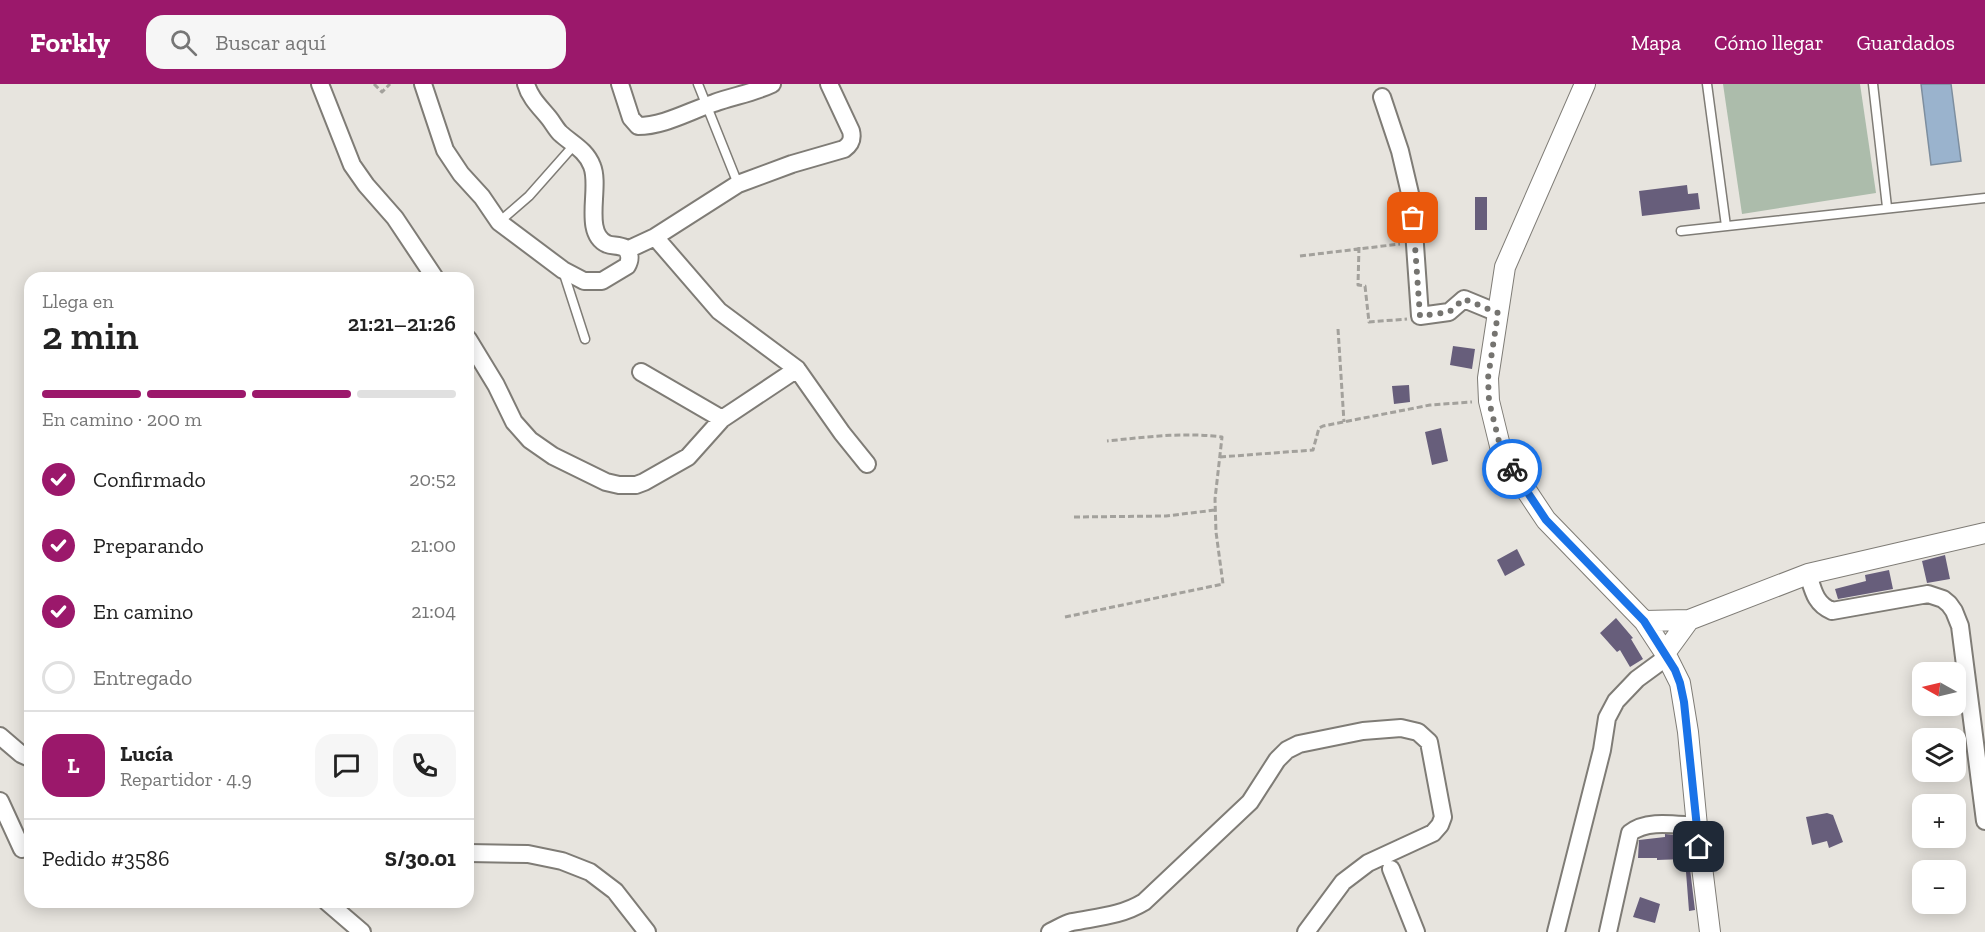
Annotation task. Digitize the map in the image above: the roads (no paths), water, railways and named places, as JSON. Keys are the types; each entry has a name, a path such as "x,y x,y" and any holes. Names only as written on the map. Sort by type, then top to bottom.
{"street":[{"path":"320,84 352,165 395,218 431,272"},
{"path":"423,84 445,150 499,222 563,270 584,281 602,281 627,266 630,258 627,250 621,246 606,244 597,236 594,223 595,175 589,160 575,144 559,132 539,108 526,84"},
{"path":"620,84 631,118 638,126 652,126 706,105 772,84"},
{"path":"627,250 655,237 738,184 848,146 852,138 851,131 829,84"},
{"path":"1585,84 1505,267 1488,378 1489,401 1502,454 1546,520 1644,621 1666,655 1680,683 1710,932"},
{"path":"1382,97 1400,151 1412,202 1420,316 1449,312 1464,299 1498,313"},
{"path":"655,237 719,311 796,369 867,464"},
{"path":"474,349 496,385 514,422 526,436 553,456 613,484 626,486 644,482 688,457 722,419 796,369"},
{"path":"641,372 722,419"},
{"path":"1644,621 1689,620 1808,573 1985,533"},
{"path":"1808,573 1816,600 1832,611 1928,594 1943,599 1954,611 1960,626 1985,821"},
{"path":"1556,932 1602,750 1607,718 1616,701 1637,679 1666,655 1689,620"},
{"path":"1050,932 1070,923 1115,915 1144,902 1250,802 1277,760 1287,750 1299,744 1363,731 1401,728 1418,732 1429,742 1443,817 1440,825 1433,833 1368,863 1342,882 1306,932"},
{"path":"0,736 24,755"},
{"path":"0,801 24,844"},
{"path":"1608,932 1630,833 1647,825 1697,826"},
{"path":"0,831 7,843 13,847 24,848"},
{"path":"474,853 528,854 562,861 590,872 615,891 647,932"},
{"path":"1391,869 1416,932"},
{"path":"334,908 362,932"}],"lane":[{"path":"698,84 738,184"},
{"path":"1707,84 1726,226"},
{"path":"1873,84 1887,207"},
{"path":"499,222 530,196 575,144"},
{"path":"1680,231 1985,198"},
{"path":"563,270 585,339"}],"water":[{"path":"1921,84 1951,84 1961,161 1931,165"}]}
